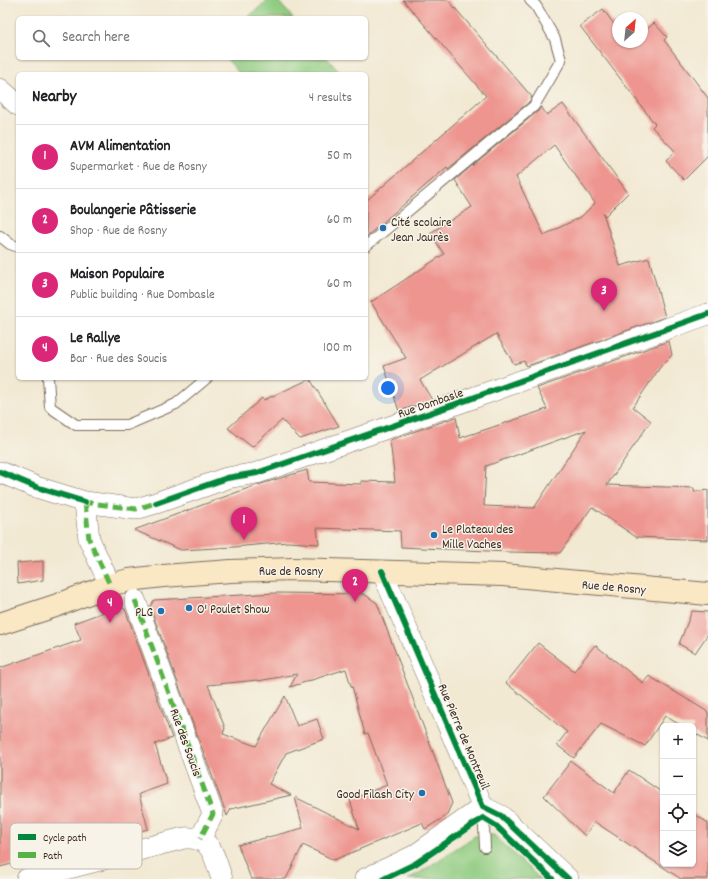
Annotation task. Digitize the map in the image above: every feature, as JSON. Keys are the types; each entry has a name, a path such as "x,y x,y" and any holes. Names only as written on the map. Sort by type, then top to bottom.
{"main road":[{"name":"Rue de Rosny","path":"0,624 58,605 110,585 129,580 231,571 292,569 503,575 708,594"}],"street":[{"path":"0,89 16,103"},
{"name":"Rue Dombasle","path":"0,472 36,487 85,502 136,508 156,503 227,478 257,473 708,314"},
{"path":"85,502 89,539 110,585"},
{"name":"Rue Pierre de Montreuil","path":"382,571 483,812 502,816 568,879"},
{"name":"Rue des Soucis","path":"135,600 213,814 200,839"},
{"path":"364,879 414,856 483,812"},
{"path":"142,849 184,838 200,839 210,847 222,879"},
{"path":"27,879 65,869"}],"lane":[{"path":"368,244 534,106 561,60 555,39 536,6 530,0"},
{"path":"0,236 10,244 16,246"},
{"path":"48,380 50,407 76,425 127,425 176,404 205,380"},
{"path":"483,812 484,847"}],"green space":[{"path":"268,0 277,0 291,16 249,16"},
{"path":"228,60 329,60 339,72 238,72"},
{"path":"494,835 540,879 408,879 475,836"}],"building":[{"path":"403,0 448,0 532,97 529,102 448,169 447,167 368,235 368,199 486,96"},
{"path":"603,9 612,22 612,48 648,48 648,28 654,23 667,37 664,40 708,98 708,156 684,180 666,161 675,151 652,127 655,124 580,26"},
{"path":"563,104 628,193 605,216 603,213 620,266 649,258 665,317 527,366 524,361 514,364 496,334 420,380 432,400 399,411 384,366 406,358 371,302 444,254 430,233 472,207 455,180 541,107 547,115","holes":["554,145 595,203 581,217 544,235 516,177"]},
{"path":"669,341 672,355 661,366 633,407 651,421 607,485 694,488 694,492 708,490 708,540 636,537 592,507 560,553 401,547 400,531 317,528 319,544 288,542 181,550 134,530 254,486 307,470 309,482 361,484 361,481 395,482 390,440 456,417 460,438 547,409 537,388","holes":["586,430 534,508 484,506 486,466"]},
{"path":"311,380 339,426 300,439 282,420 252,447 228,428 262,398 264,400"},
{"path":"43,561 43,580 18,584 17,563"},
{"path":"276,593 364,594 377,603 452,803 446,816 425,829 422,823 334,860 303,845 286,879 251,879 238,845 303,828 295,797 359,829 350,800 387,785 368,733 365,734 346,669 290,687 297,674 258,681 208,685 225,728 223,734 256,746 285,696 297,726 317,719 324,739 286,753 269,784 291,795 231,809 227,816 150,607 154,600"},
{"path":"120,606 125,609 172,738 155,744 167,784 139,794 148,829 142,831 142,823 10,823 10,864 0,867 0,668 81,640 74,623"},
{"path":"692,611 708,612 708,634 695,653 679,644"},
{"path":"538,643 574,671 595,645 643,683 649,676 708,712 708,741 696,734 696,723 677,723 665,716 645,746 601,724 574,758 557,745 567,732 506,683"},
{"path":"571,761 614,793 629,770 660,791 660,865 595,822 585,836 544,796"},
{"path":"696,815 708,823 708,879 681,879 663,867 696,867"}],"marked path":[{"path":"83,502 136,509 159,502"},
{"path":"85,502 89,539 110,585"},
{"path":"135,600 213,814 200,839"}],"cycle path":[{"path":"156,503 227,478 257,473 708,314"},
{"path":"0,472 36,487 85,502"},
{"path":"382,571 483,807 501,816 568,879"},
{"path":"384,879 415,864 483,818 496,826 552,879"}],"place":[{"name":"Cité scolaire Jean Jaurès","path":"383,228"},
{"name":"Maison Populaire","path":"604,311"},
{"name":"Le Plateau des Mille Vaches","path":"434,535"},
{"name":"AVM Alimentation","path":"244,540"},
{"name":"Boulangerie Pâtisserie","path":"355,602"},
{"name":"O' Poulet Show","path":"189,608"},
{"name":"PLG","path":"161,611"},
{"name":"Le Rallye","path":"110,623"},
{"name":"Good Filash City","path":"422,793"}]}
